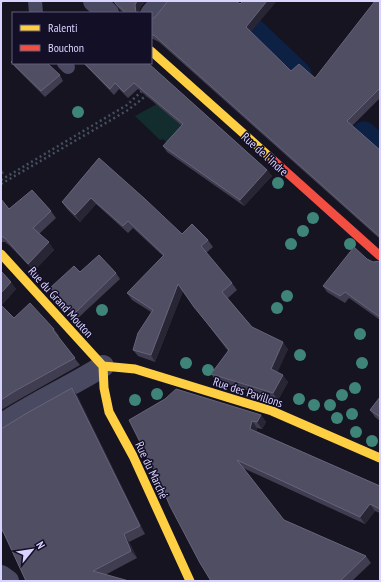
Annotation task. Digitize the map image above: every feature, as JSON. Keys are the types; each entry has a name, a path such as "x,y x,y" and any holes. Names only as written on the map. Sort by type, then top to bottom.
{"street":[{"path":"94,1 107,12"},
{"path":"152,13 162,1"},
{"name":"Rue de l'Indre","path":"152,52 380,256"},
{"name":"Rue du Grand Mouton","path":"1,254 103,366"},
{"path":"1,425 14,416 80,381 103,366"},
{"name":"Rue des Pavillons","path":"103,366 135,369 272,411 380,458"},
{"name":"Rue du Marché","path":"103,366 104,388 109,412 133,456 190,581"},
{"path":"1,576 8,581"}],"lane":[{"path":"35,1 36,12"}],"path":[{"path":"1,180 126,105 172,70"},
{"path":"1,184 128,110 172,70"}],"green space":[{"path":"157,104 188,130 172,147 163,139 160,140 135,116"}],"building":[{"path":"114,1 137,1 135,5 136,12 125,12"},
{"path":"168,1 236,1 240,4 243,1 267,1 246,27 291,71 299,64 315,78 375,1 380,1 380,88 347,121 380,150 380,237 152,34 152,19"},
{"path":"13,64 48,64 60,75 41,91"},
{"path":"85,64 149,64 267,170 240,200 163,146 183,124 134,83 124,92 115,83 110,89"},
{"path":"99,158 182,234 192,224 208,240 201,246 232,283 222,292 252,327 283,342 271,369 283,375 273,393 211,374 229,350 194,307 178,284 151,355 133,350 138,333 153,310 127,293 164,255 128,221 123,226 91,198 75,215 62,202"},
{"path":"32,190 51,211 33,228 49,242 28,264 5,238 1,236 1,199 9,209"},
{"path":"354,247 367,259 373,262 380,261 380,317 345,292 340,296 323,286"},
{"path":"99,255 116,273 74,314 50,288 74,266 80,272"},
{"path":"1,271 11,282 1,293"},
{"path":"30,303 54,329 53,330 75,358 1,400 1,305 14,318"},
{"path":"72,388 140,526 124,534 131,551 93,571 129,581 26,581 1,527 1,429"},
{"path":"176,389 261,415 257,422 252,421 250,429 380,486 380,509 370,504 360,517 237,460 284,520 366,556 340,581 211,581 170,506 129,420 165,399"},
{"path":"380,397 380,417 370,410"}],"waterway":[{"path":"239,17 299,74"},
{"path":"364,134 374,143"}],"traffic: slow":[{"path":"152,52 273,160"},
{"path":"1,254 103,366"},
{"path":"103,366 135,369 272,411 380,458"},
{"path":"103,366 104,388 109,412 133,456 190,581"}],"traffic: jam":[{"path":"273,160 380,256"}]}
